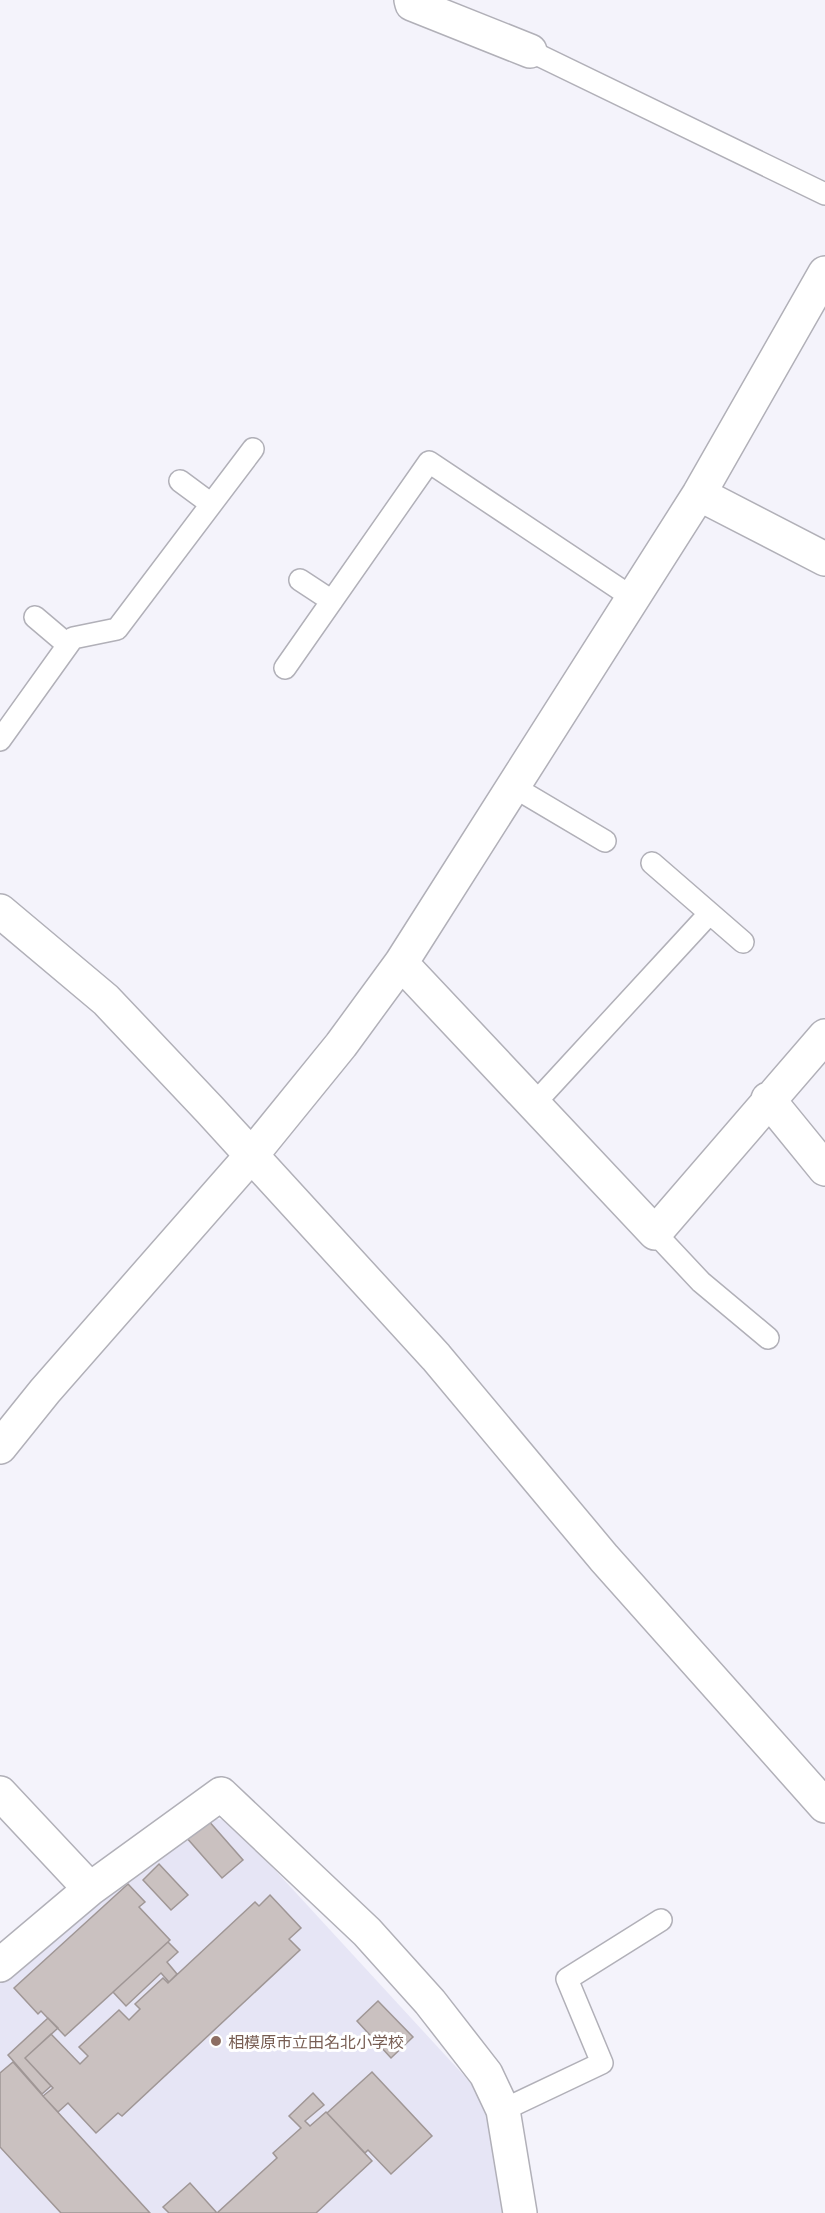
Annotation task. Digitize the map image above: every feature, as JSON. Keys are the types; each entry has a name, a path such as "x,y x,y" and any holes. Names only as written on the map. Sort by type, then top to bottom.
{"street":[{"path":"411,0 412,4 530,51"},
{"path":"0,1447 45,1391 250,1157 341,1045 401,963 699,494 825,273"},
{"path":"699,494 825,559"},
{"path":"0,911 106,1000 436,1357 604,1558 825,1806"},
{"path":"401,963 655,1233 768,1099 825,1036"},
{"path":"768,1099 825,1169"},
{"path":"0,1793 90,1889"},
{"path":"0,1965 90,1889 221,1794 367,1932 430,2002 486,2074 503,2109 520,2213"}],"lane":[{"path":"530,51 825,194"},
{"path":"0,740 73,638 117,629 253,449"},
{"path":"285,668 429,462 633,598"},
{"path":"180,481 211,504"},
{"path":"300,580 332,602"},
{"path":"34,617 68,645"},
{"path":"514,787 605,841"},
{"path":"652,863 708,914 743,942"},
{"path":"534,1104 708,914"},
{"path":"655,1233 701,1282 768,1338"},
{"path":"503,2109 602,2063 567,1979 662,1920"}],"shaded area":[{"name":"相模原市立田名北小学校","path":"203,1818 229,1820 492,2106 511,2213 0,2213 0,1977"}],"building":[{"path":"207,1819 243,1860 222,1878 186,1837"},
{"path":"159,1864 188,1895 171,1910 143,1880"},
{"path":"128,1884 145,1902 139,1907 170,1940 65,2036 41,2011 38,2014 14,1988"},
{"path":"270,1895 301,1928 289,1939 300,1950 122,2116 118,2113 96,2133 68,2103 58,2112 43,2096 53,2088 25,2058 51,2034 80,2064 88,2056 79,2047 119,2010 129,2020 140,2009 135,2004 163,1978 168,1983 255,1902 259,1906"},
{"path":"168,1942 178,1952 167,1962 177,1974 169,1982 161,1973 126,2006 113,1992"},
{"path":"378,2001 413,2037 391,2058 357,2021"},
{"path":"48,2018 58,2028 25,2058 51,2086 42,2094 8,2055"},
{"path":"13,2062 150,2213 61,2213 0,2147 0,2073"},
{"path":"372,2072 432,2136 391,2174 368,2150 365,2153 327,2113"},
{"path":"313,2093 324,2105 305,2121 310,2126 326,2112 372,2161 316,2213 217,2213 277,2158 273,2153 301,2128 289,2116"},
{"path":"190,2183 217,2213 169,2213 163,2207"}],"place":[{"name":"相模原市立田名北小学校","path":"216,2041"}]}
